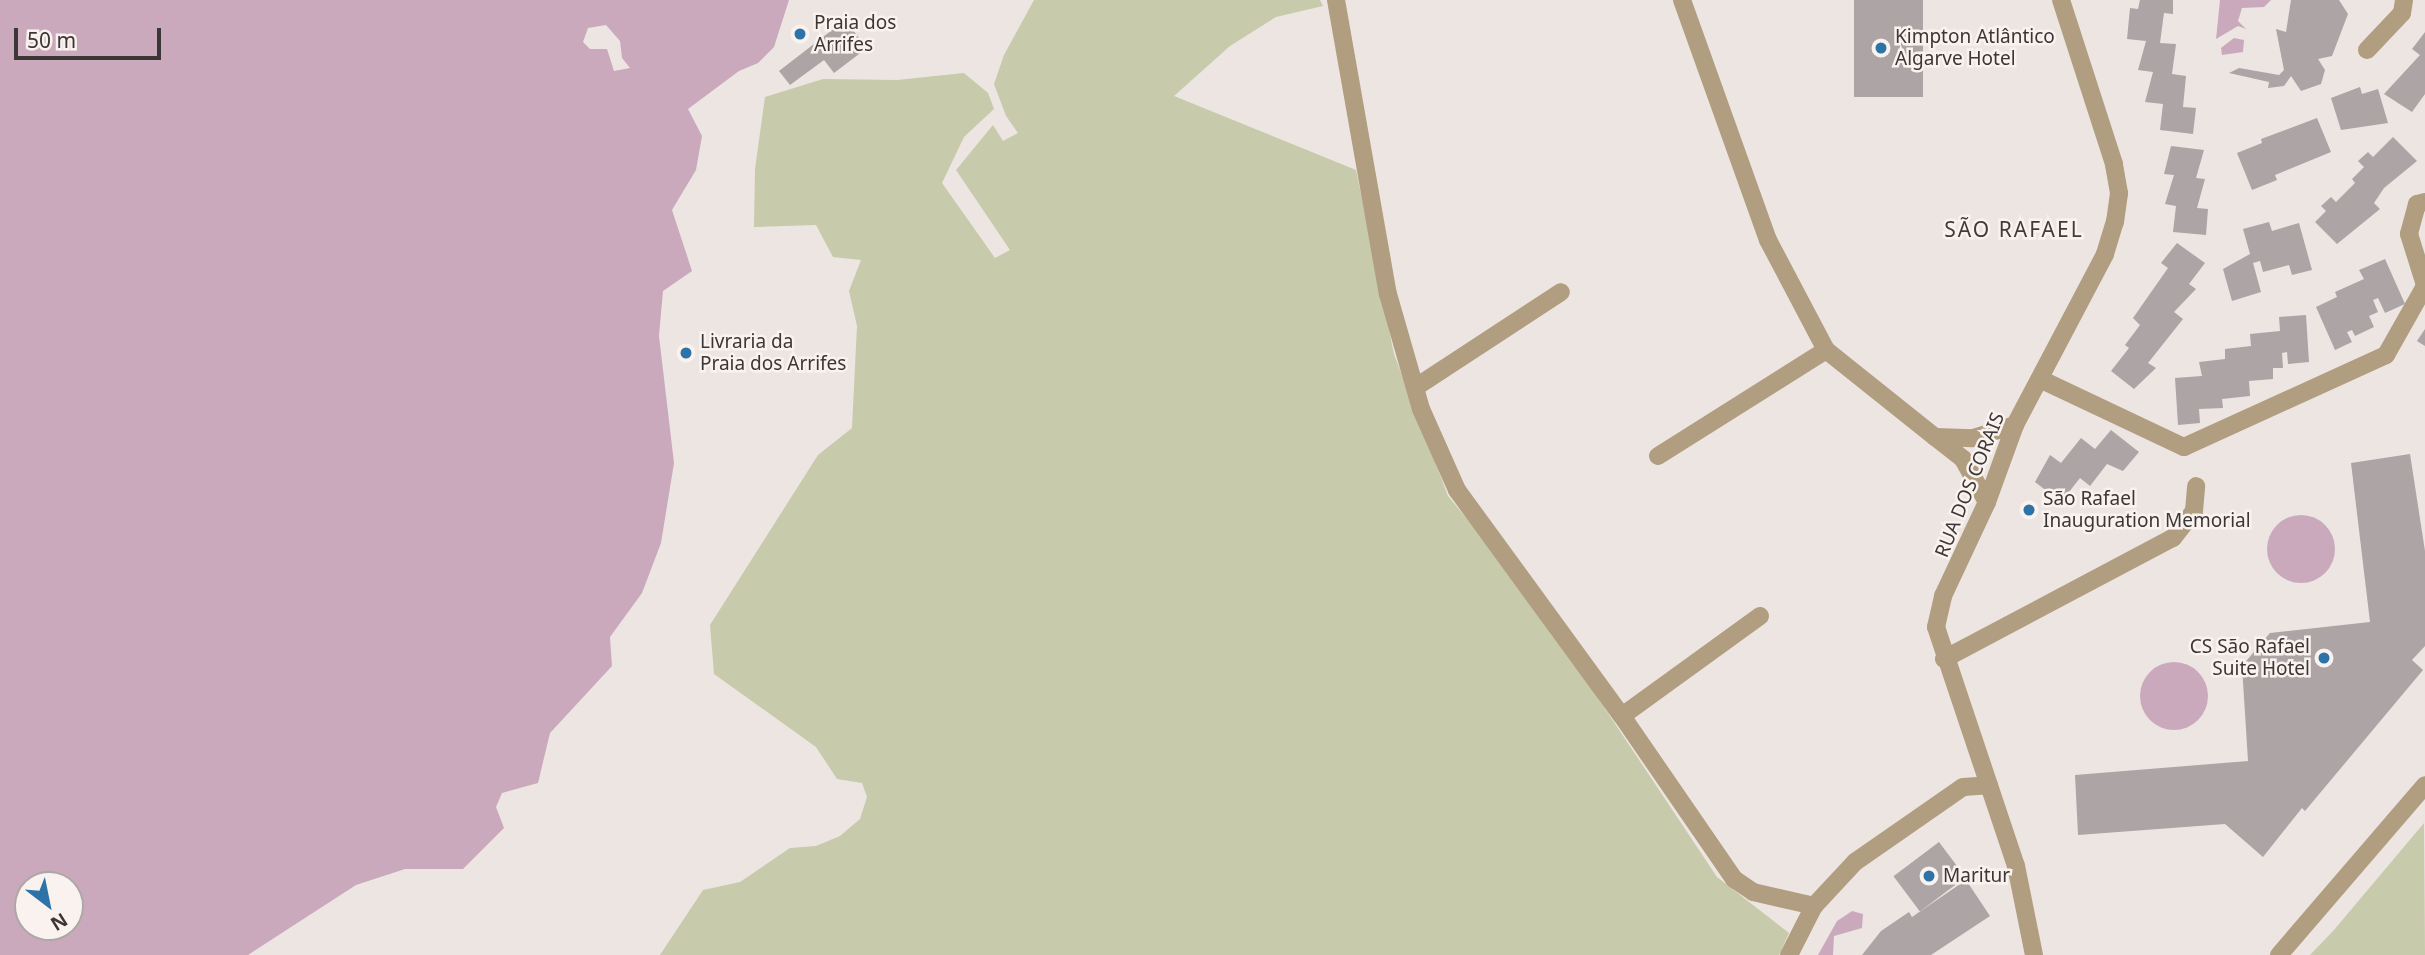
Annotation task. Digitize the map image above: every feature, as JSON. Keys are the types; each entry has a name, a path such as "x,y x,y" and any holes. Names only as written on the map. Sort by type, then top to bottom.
{"street":[{"path":"1336,0 1388,294 1416,387 1457,490 1622,716 1734,879 1753,892 1814,906"},
{"path":"1682,0 1768,240 1826,350 1963,460 1987,502"},
{"name":"RUA DOS CORAIS","path":"2034,955 2016,866 1944,659 1938,610 1987,502 2015,425 2042,380 2105,254 2119,193 2114,164 2061,0"},
{"path":"2367,50 2402,13 2404,0"},
{"path":"2042,380 2184,447 2386,355 2425,286 2409,234 2417,204 2425,202"},
{"path":"1416,387 1561,292"},
{"path":"1658,456 1826,350"},
{"path":"1936,437 1972,438 2015,425"},
{"path":"1944,659 2173,538 2194,511 2196,486"},
{"path":"1622,716 1760,616"},
{"path":"1789,955 1814,906 1855,862 1963,787 1989,785"},
{"path":"2281,952 2425,785"}],"green space":[{"path":"1034,0 1320,0 1323,6 1276,17 1230,46 1174,96 1356,170 1394,354 1448,496 1526,590 1717,877 1789,933 1779,955 660,955 703,890 740,882 790,848 816,846 840,836 860,819 867,797 862,783 837,779 816,747 714,674 710,625 818,455 852,428 857,326 849,291 861,260 833,257 816,225 754,227 755,169 765,97 823,79 897,80 964,73 988,93 994,109 964,137 942,183 995,258 1010,250 956,170 993,125 1003,141 1018,133 1006,116 994,84 1004,55"},
{"path":"2424,823 2425,955 2310,955 2334,930"}],"shaded area":[{"path":"0,0 789,0 774,47 758,63 739,71 688,109 702,136 696,170 672,210 692,271 663,291 659,336 674,463 661,543 642,593 610,637 612,666 550,733 538,783 502,793 496,807 504,828 463,869 405,869 356,885 248,955 0,955","holes":["606,25 620,41 622,58 630,68 614,71 607,49 590,49 583,42 588,28"]},
{"path":"2220,0 2271,0 2264,7 2242,8 2238,21 2246,29 2238,26 2216,39"},
{"path":"2234,38 2244,40 2243,52 2222,55 2221,48"},
{"path":"2301,515 2314,518 2325,525 2332,536 2335,549 2332,562 2325,573 2314,580 2301,583 2288,580 2277,573 2270,562 2267,549 2270,536 2277,525 2288,518"},
{"path":"2174,662 2187,665 2198,672 2205,683 2208,696 2205,709 2198,720 2187,727 2174,730 2161,727 2150,720 2143,709 2140,696 2143,683 2150,672 2161,665"},
{"path":"1852,911 1863,914 1862,928 1834,936 1833,955 1818,955 1837,921"}],"building":[{"name":"Kimpton Atlântico Algarve Hotel","path":"1854,0 1923,0 1923,97 1854,97"},
{"path":"2140,0 2173,0 2173,14 2164,13 2160,43 2176,44 2172,74 2186,76 2183,107 2196,108 2193,134 2160,130 2163,104 2145,102 2153,72 2138,70 2146,41 2127,39 2130,8 2138,9"},
{"path":"2291,0 2339,0 2348,14 2332,56 2318,59 2325,70 2321,84 2301,91 2291,76 2284,86 2268,88 2269,82 2229,73 2239,68 2279,75 2284,70 2276,29 2286,32"},
{"path":"845,20 867,48 834,73 824,60 790,85 779,71"},
{"path":"2425,32 2425,94 2412,112 2384,94 2420,55 2412,49"},
{"path":"2360,87 2362,94 2378,89 2388,123 2341,130 2331,98"},
{"path":"2317,118 2331,152 2275,175 2277,180 2252,190 2237,153 2262,143 2261,139"},
{"path":"2393,137 2417,161 2384,188 2374,203 2380,209 2337,244 2315,222 2326,211 2321,206 2331,197 2336,202 2355,183 2352,179 2364,167 2358,161 2368,152 2373,157"},
{"path":"2171,146 2204,150 2196,178 2205,179 2197,208 2208,209 2206,235 2173,232 2176,206 2165,204 2174,175 2164,174"},
{"path":"2269,222 2272,231 2299,223 2312,270 2292,275 2289,265 2263,272 2260,261 2253,263 2261,292 2232,301 2223,269 2250,254 2243,229"},
{"path":"2177,243 2205,263 2189,284 2196,289 2174,312 2183,319 2148,363 2156,368 2134,389 2111,371 2129,348 2125,345 2140,325 2133,318 2168,268 2161,263"},
{"path":"2385,259 2405,304 2385,313 2378,298 2373,300 2378,312 2369,316 2374,327 2355,336 2352,330 2347,332 2352,342 2335,350 2316,307 2337,297 2335,292 2364,279 2359,270"},
{"path":"2306,315 2309,362 2288,364 2287,352 2282,353 2283,368 2273,368 2273,379 2249,381 2250,396 2222,399 2223,408 2199,409 2200,423 2178,425 2175,378 2202,376 2199,362 2225,359 2225,349 2251,346 2250,334 2280,331 2279,317"},
{"path":"2425,329 2425,346 2417,341"},
{"path":"2111,430 2139,452 2123,471 2107,464 2090,486 2080,478 2061,502 2035,482 2050,455 2061,463 2081,438 2095,449"},
{"path":"2410,454 2425,551 2425,646 2412,660 2423,670 2305,811 2302,808 2263,857 2225,824 2078,835 2075,775 2248,761 2242,666 2270,633 2370,622 2351,463"},
{"name":"Maritur","path":"1939,842 1965,877 1920,911 1893,876"},
{"path":"1966,880 1990,916 1931,955 1862,955 1881,931 1909,912 1912,917"}],"place":[{"name":"Praia dos Arrifes","path":"800,34"},
{"name":"Kimpton Atlântico Algarve Hotel","path":"1881,48"},
{"name":"Livraria da Praia dos Arrifes","path":"686,353"},
{"name":"São Rafael Inauguration Memorial","path":"2029,510"},
{"name":"CS São Rafael Suite Hotel","path":"2324,658"},
{"name":"Maritur","path":"1929,876"}],"district":[{"name":"SÃO RAFAEL","path":"2014,229"}]}
